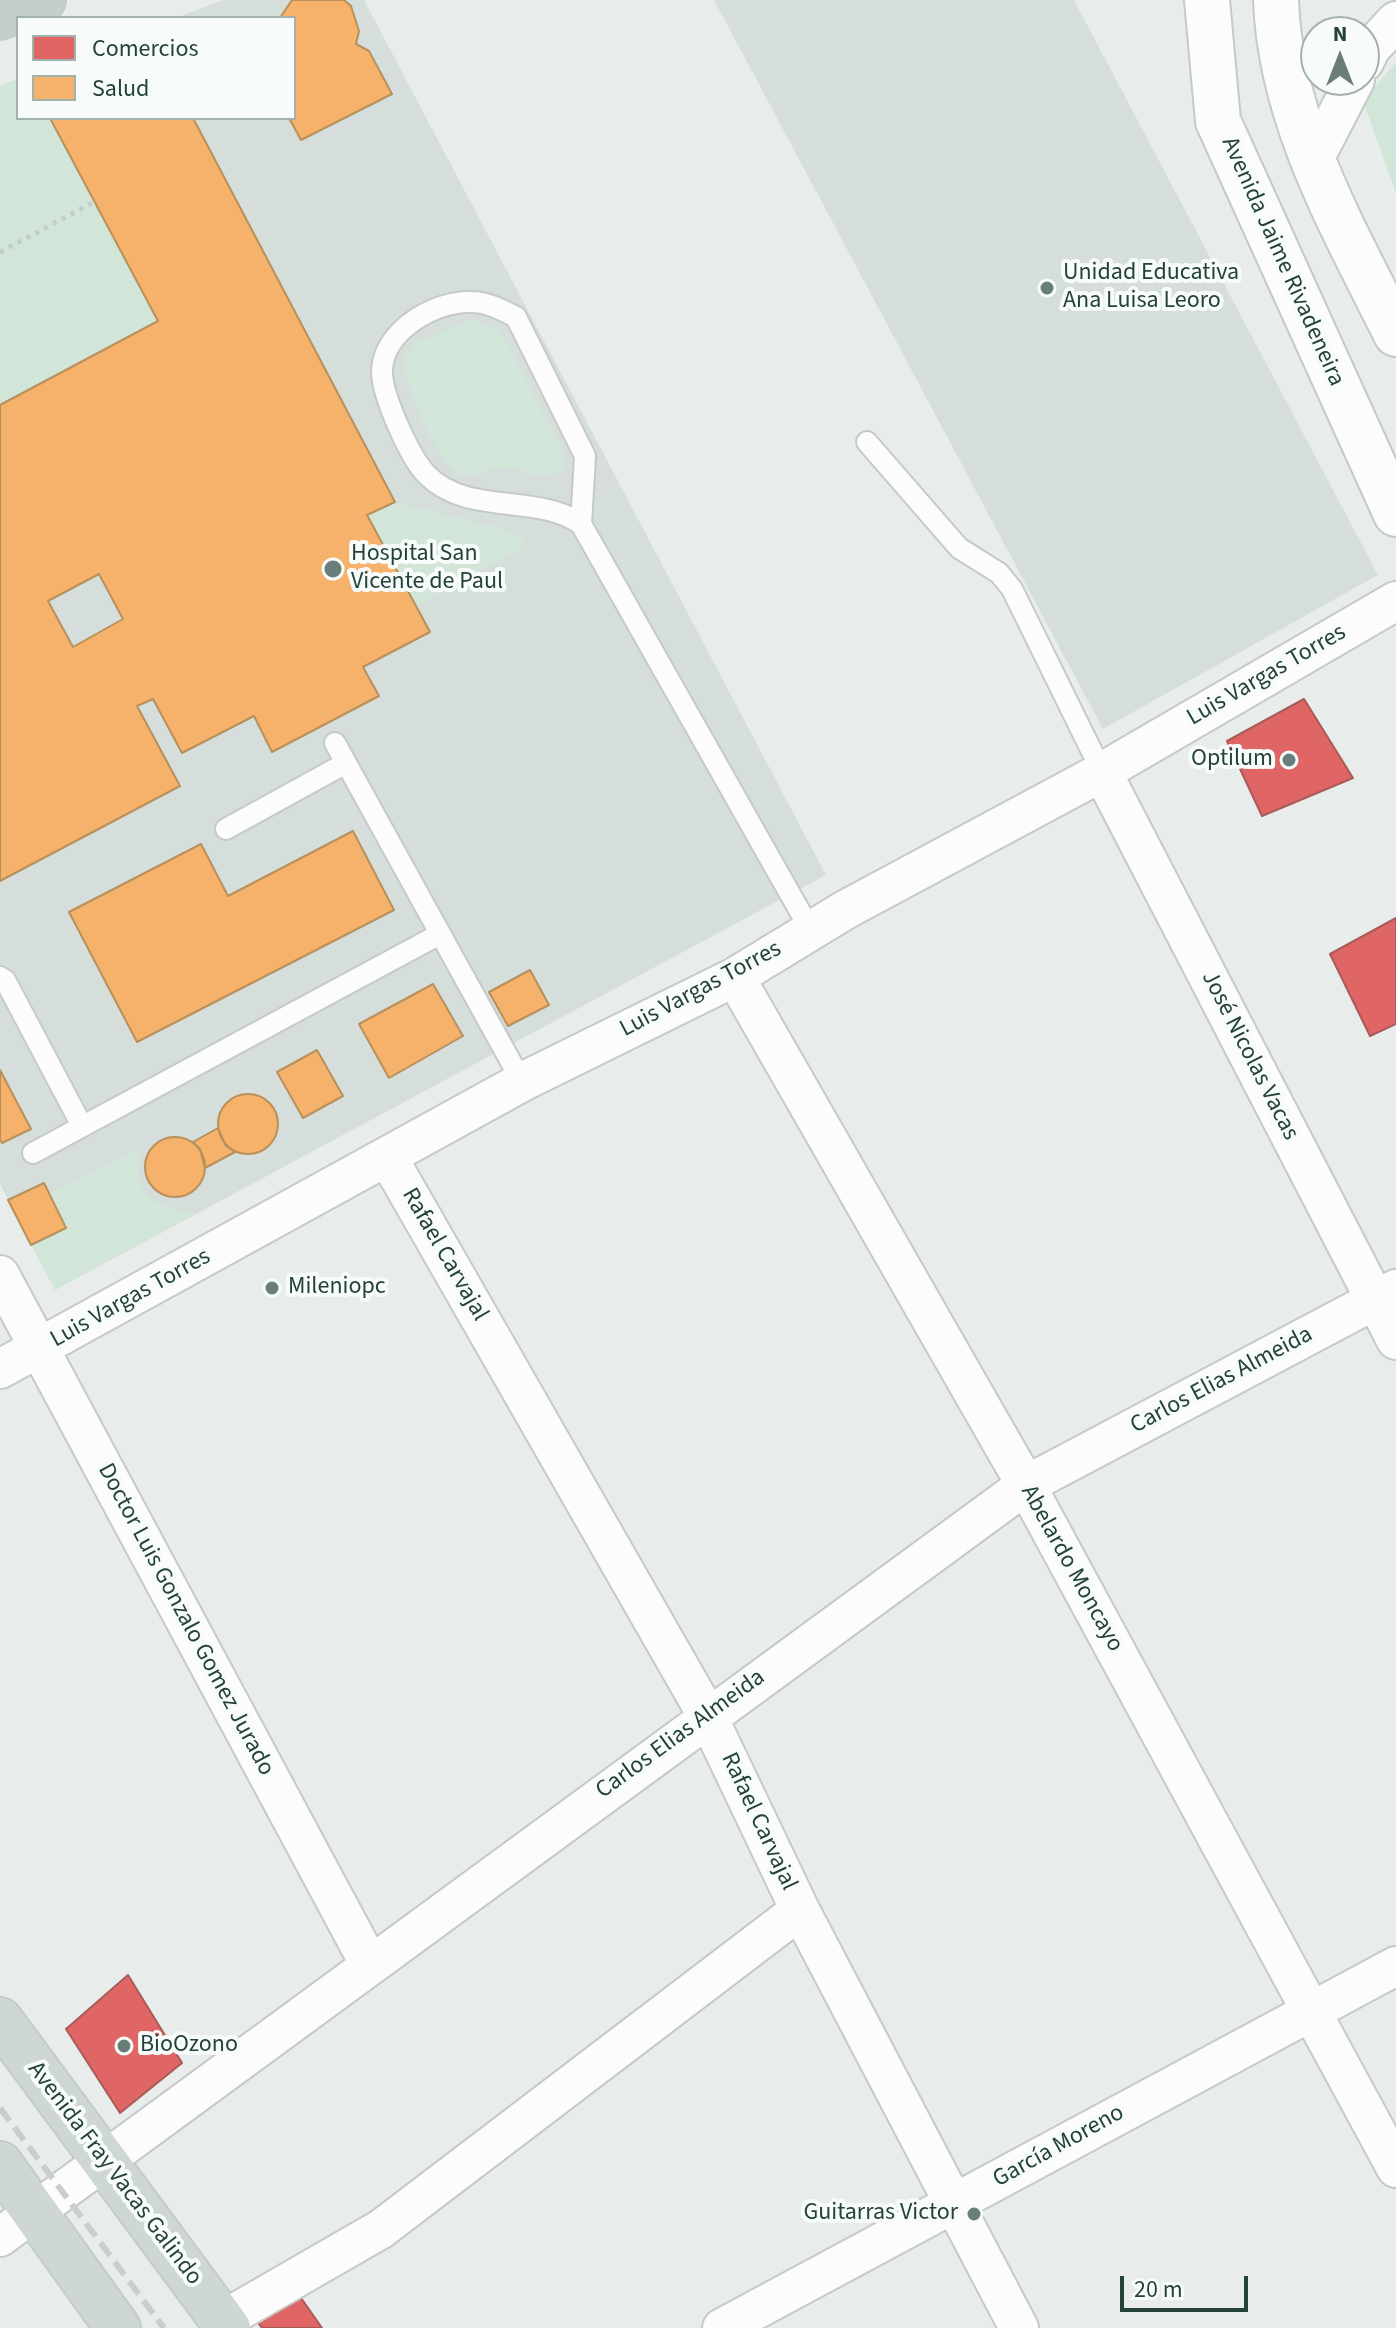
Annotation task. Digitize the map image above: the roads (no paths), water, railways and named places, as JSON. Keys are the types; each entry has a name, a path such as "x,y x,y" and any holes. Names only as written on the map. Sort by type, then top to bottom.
{"highway":[{"path":"0,17 43,0"}],"main road":[{"name":"Avenida Jaime Rivadeneira","path":"1207,0 1218,121 1396,514"},
{"path":"1276,0 1277,37 1312,163 1396,334"},
{"name":"Avenida Fray Vacas Galindo","path":"0,2020 226,2324"},
{"path":"0,2164 118,2328"}],"street":[{"path":"1380,38 1396,21"},
{"path":"1312,163 1347,96"},
{"name":"Luis Vargas Torres","path":"0,1369 41,1350 522,1082 735,977 811,931 1102,772 1396,601"},
{"name":"José Nicolas Vacas","path":"1102,772 1385,1295 1396,1340"},
{"name":"Abelardo Moncayo","path":"735,977 1026,1485 1396,2168"},
{"name":"Rafael Carvajal","path":"387,1156 707,1715 800,1910 952,2206 1019,2328"},
{"name":"Doctor Luis Gonzalo Gomez Jurado","path":"0,1275 370,1965"},
{"name":"Carlos Elias Almeida","path":"0,2237 707,1715 1026,1485 1385,1295"},
{"path":"226,2324 381,2229 800,1910"},
{"name":"García Moreno","path":"722,2328 1396,1966"}],"lane":[{"path":"581,524 585,456 516,317 485,304 449,303 405,327 389,344 383,375 387,396 427,475 449,490 563,511 581,524 811,931"},
{"path":"867,442 959,548 989,566 1012,589 1102,772"},
{"path":"335,743 522,1082"},
{"path":"226,829 346,763"},
{"path":"33,1153 440,934"},
{"path":"0,977 5,980 82,1126"}],"railway":[{"path":"0,2108 164,2328"}],"place":[{"name":"Unidad Educativa Ana Luisa Leoro","path":"1047,288"},
{"name":"Hospital San Vicente de Paul","path":"333,569"},
{"name":"Optilum","path":"1289,760"},
{"name":"Mileniopc","path":"272,1288"},
{"name":"BioOzono","path":"124,2046"},
{"name":"Guitarras Victor","path":"974,2214"}]}
